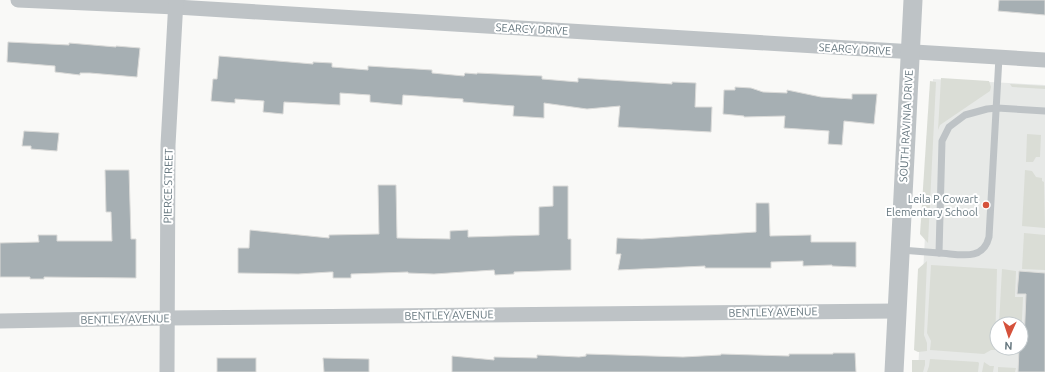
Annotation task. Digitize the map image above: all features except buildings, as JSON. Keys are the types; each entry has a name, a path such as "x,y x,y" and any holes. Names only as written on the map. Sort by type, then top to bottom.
{"street":[{"name":"SEARCY DRIVE","path":"18,0 176,4 1045,60"},
{"name":"SOUTH RAVINIA DRIVE","path":"894,372 913,0"},
{"name":"PIERCE STREET","path":"167,372 168,145 176,4"},
{"name":"BENTLEY AVENUE","path":"0,321 897,311"}],"lane":[{"path":"900,250 975,254 983,250 988,244 999,57"},
{"path":"939,253 942,141 949,127 965,116 987,109 1045,110"}],"shaded area":[{"path":"941,78 989,81 991,87 990,91 940,125 938,130"},
{"name":"Leila P Cowart Elementary School","path":"933,79 1045,85 1045,372 918,372"},
{"path":"930,81 936,82 928,243 920,234"},
{"path":"1010,84 1045,86 1045,89 1012,87"},
{"path":"1027,134 1041,135 1040,157 1036,157 1033,162 1026,162"},
{"path":"1025,170 1032,171 1036,177 1042,178 1042,181 1044,182 1045,228 1022,226"},
{"path":"1024,233 1045,235 1045,270 1022,269"},
{"path":"927,261 924,335 927,343 927,351 918,352 914,350 918,269"},
{"path":"931,265 997,269 996,316 989,316 989,351 984,354 930,350 931,341 927,333"},
{"path":"1002,269 1016,271 1015,297 1023,297 1022,316 999,316"},
{"path":"930,359 978,362 978,372 927,372"},
{"path":"912,360 925,360 923,372 912,372"},
{"path":"984,362 990,366 994,366 993,372 982,372"},
{"path":"998,367 1016,368 1015,372 998,372"}],"place":[{"name":"Leila P Cowart Elementary School","path":"986,205"}]}
